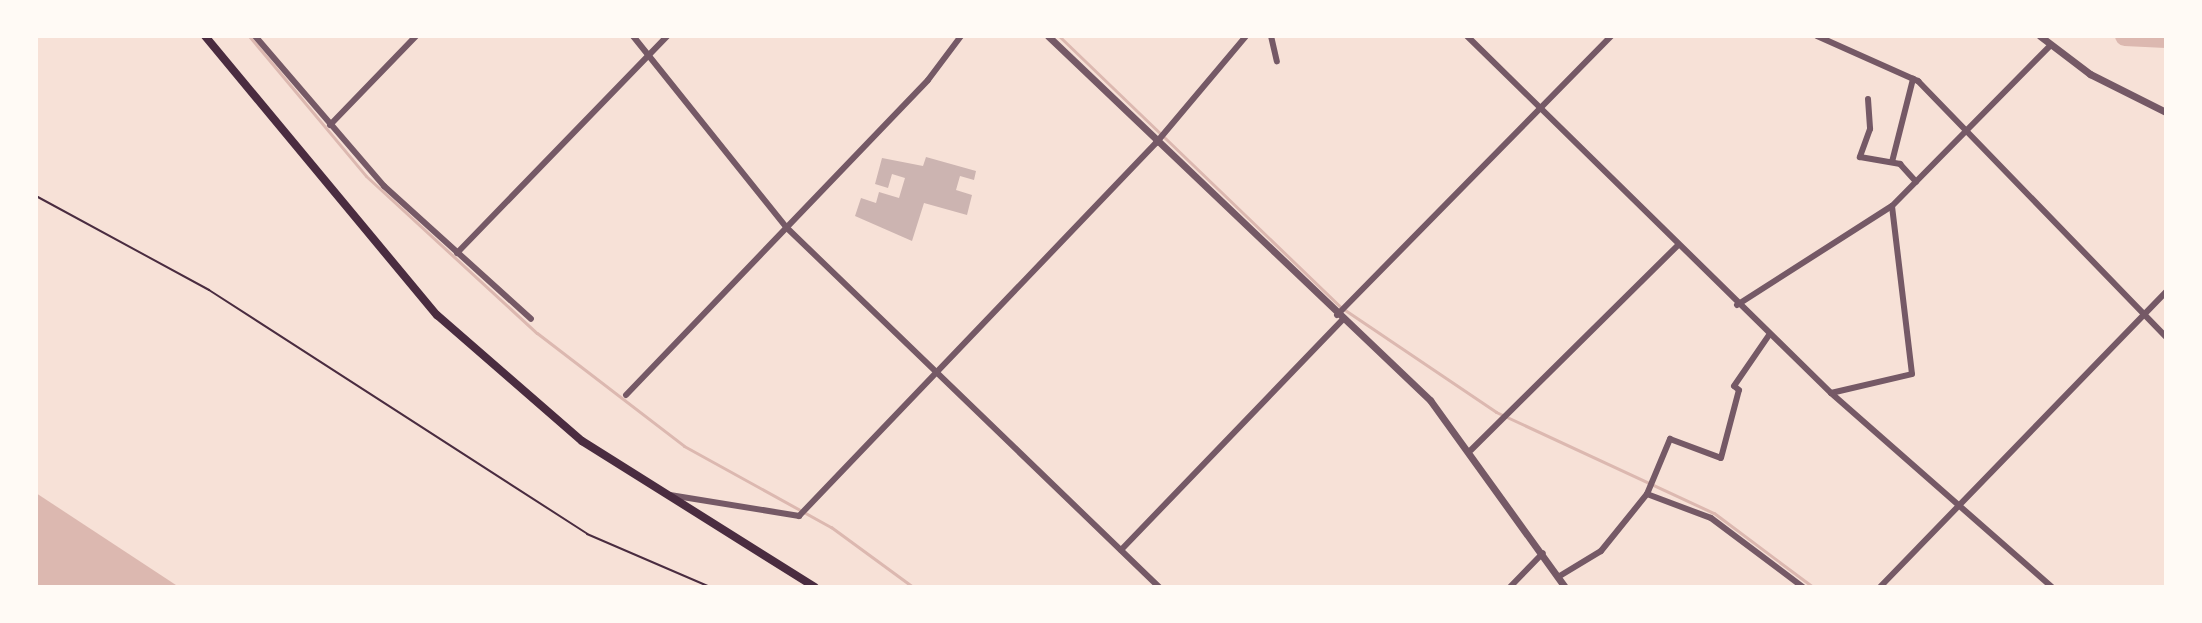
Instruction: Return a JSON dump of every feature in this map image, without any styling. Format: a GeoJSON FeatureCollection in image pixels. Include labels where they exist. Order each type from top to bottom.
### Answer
{"type":"FeatureCollection","features":[{"type":"Feature","properties":{"kind":"main road"},"geometry":{"type":"LineString","coordinates":[[205,36],[437,315],[582,441],[815,587]]}},
{"type":"Feature","properties":{"kind":"street"},"geometry":{"type":"LineString","coordinates":[[255,36],[330,125],[457,253],[531,319]]}},
{"type":"Feature","properties":{"kind":"street"},"geometry":{"type":"LineString","coordinates":[[330,125],[416,36]]}},
{"type":"Feature","properties":{"kind":"street"},"geometry":{"type":"LineString","coordinates":[[633,36],[651,53],[787,228],[1159,587]]}},
{"type":"Feature","properties":{"kind":"street"},"geometry":{"type":"LineString","coordinates":[[457,253],[667,36]]}},
{"type":"Feature","properties":{"kind":"street"},"geometry":{"type":"LineString","coordinates":[[626,395],[787,228],[961,36]]}},
{"type":"Feature","properties":{"kind":"street"},"geometry":{"type":"LineString","coordinates":[[1048,36],[1156,143],[1340,316],[1471,450],[1565,587]]}},
{"type":"Feature","properties":{"kind":"street"},"geometry":{"type":"LineString","coordinates":[[669,495],[799,516],[1156,143],[1246,36]]}},
{"type":"Feature","properties":{"kind":"street"},"geometry":{"type":"LineString","coordinates":[[1271,36],[1277,61]]}},
{"type":"Feature","properties":{"kind":"street"},"geometry":{"type":"LineString","coordinates":[[1467,36],[1737,305],[1955,509],[2052,587]]}},
{"type":"Feature","properties":{"kind":"street"},"geometry":{"type":"LineString","coordinates":[[1121,550],[1349,303],[1611,36]]}},
{"type":"Feature","properties":{"kind":"street"},"geometry":{"type":"LineString","coordinates":[[1817,36],[1913,79],[2166,337]]}},
{"type":"Feature","properties":{"kind":"street"},"geometry":{"type":"LineString","coordinates":[[2040,36],[2050,46],[2166,112]]}},
{"type":"Feature","properties":{"kind":"street"},"geometry":{"type":"LineString","coordinates":[[1737,305],[1892,206],[2050,46]]}},
{"type":"Feature","properties":{"kind":"street"},"geometry":{"type":"LineString","coordinates":[[1892,162],[1913,79]]}},
{"type":"Feature","properties":{"kind":"street"},"geometry":{"type":"LineString","coordinates":[[1868,99],[1870,129],[1860,157],[1892,162],[1916,182]]}},
{"type":"Feature","properties":{"kind":"street"},"geometry":{"type":"LineString","coordinates":[[1831,393],[1912,374],[1892,206]]}},
{"type":"Feature","properties":{"kind":"street"},"geometry":{"type":"LineString","coordinates":[[1471,450],[1514,413],[1678,245]]}},
{"type":"Feature","properties":{"kind":"street"},"geometry":{"type":"LineString","coordinates":[[1880,587],[2166,292]]}},
{"type":"Feature","properties":{"kind":"street"},"geometry":{"type":"LineString","coordinates":[[1558,577],[1601,551],[1654,483],[1670,439],[1721,458],[1739,390],[1734,386],[1769,335]]}},
{"type":"Feature","properties":{"kind":"street"},"geometry":{"type":"LineString","coordinates":[[1647,494],[1711,518],[1803,587]]}},
{"type":"Feature","properties":{"kind":"street"},"geometry":{"type":"LineString","coordinates":[[1510,587],[1543,553]]}},
{"type":"Feature","properties":{"kind":"path"},"geometry":{"type":"LineString","coordinates":[[36,196],[209,290],[587,534],[710,587]]}},
{"type":"Feature","properties":{"kind":"shaded area"},"geometry":{"type":"Polygon","coordinates":[[[36,493],[179,587],[36,587],[36,493]]]}},
{"type":"Feature","properties":{"kind":"building"},"geometry":{"type":"Polygon","coordinates":[[[926,157],[976,171],[974,180],[960,176],[956,190],[972,195],[967,215],[924,203],[912,241],[855,216],[861,198],[876,203],[879,192],[899,198],[905,178],[892,174],[888,188],[875,184],[882,158],[923,166],[926,157]]]}},
{"type":"Feature","properties":{"kind":"waterway"},"geometry":{"type":"LineString","coordinates":[[249,36],[366,176],[537,333],[684,446],[831,527],[913,587]]}},
{"type":"Feature","properties":{"kind":"waterway"},"geometry":{"type":"LineString","coordinates":[[1059,36],[1342,308],[1496,412],[1714,513],[1813,587]]}},
{"type":"Feature","properties":{"kind":"waterway"},"geometry":{"type":"LineString","coordinates":[[2125,36],[2166,38]]}}]}
